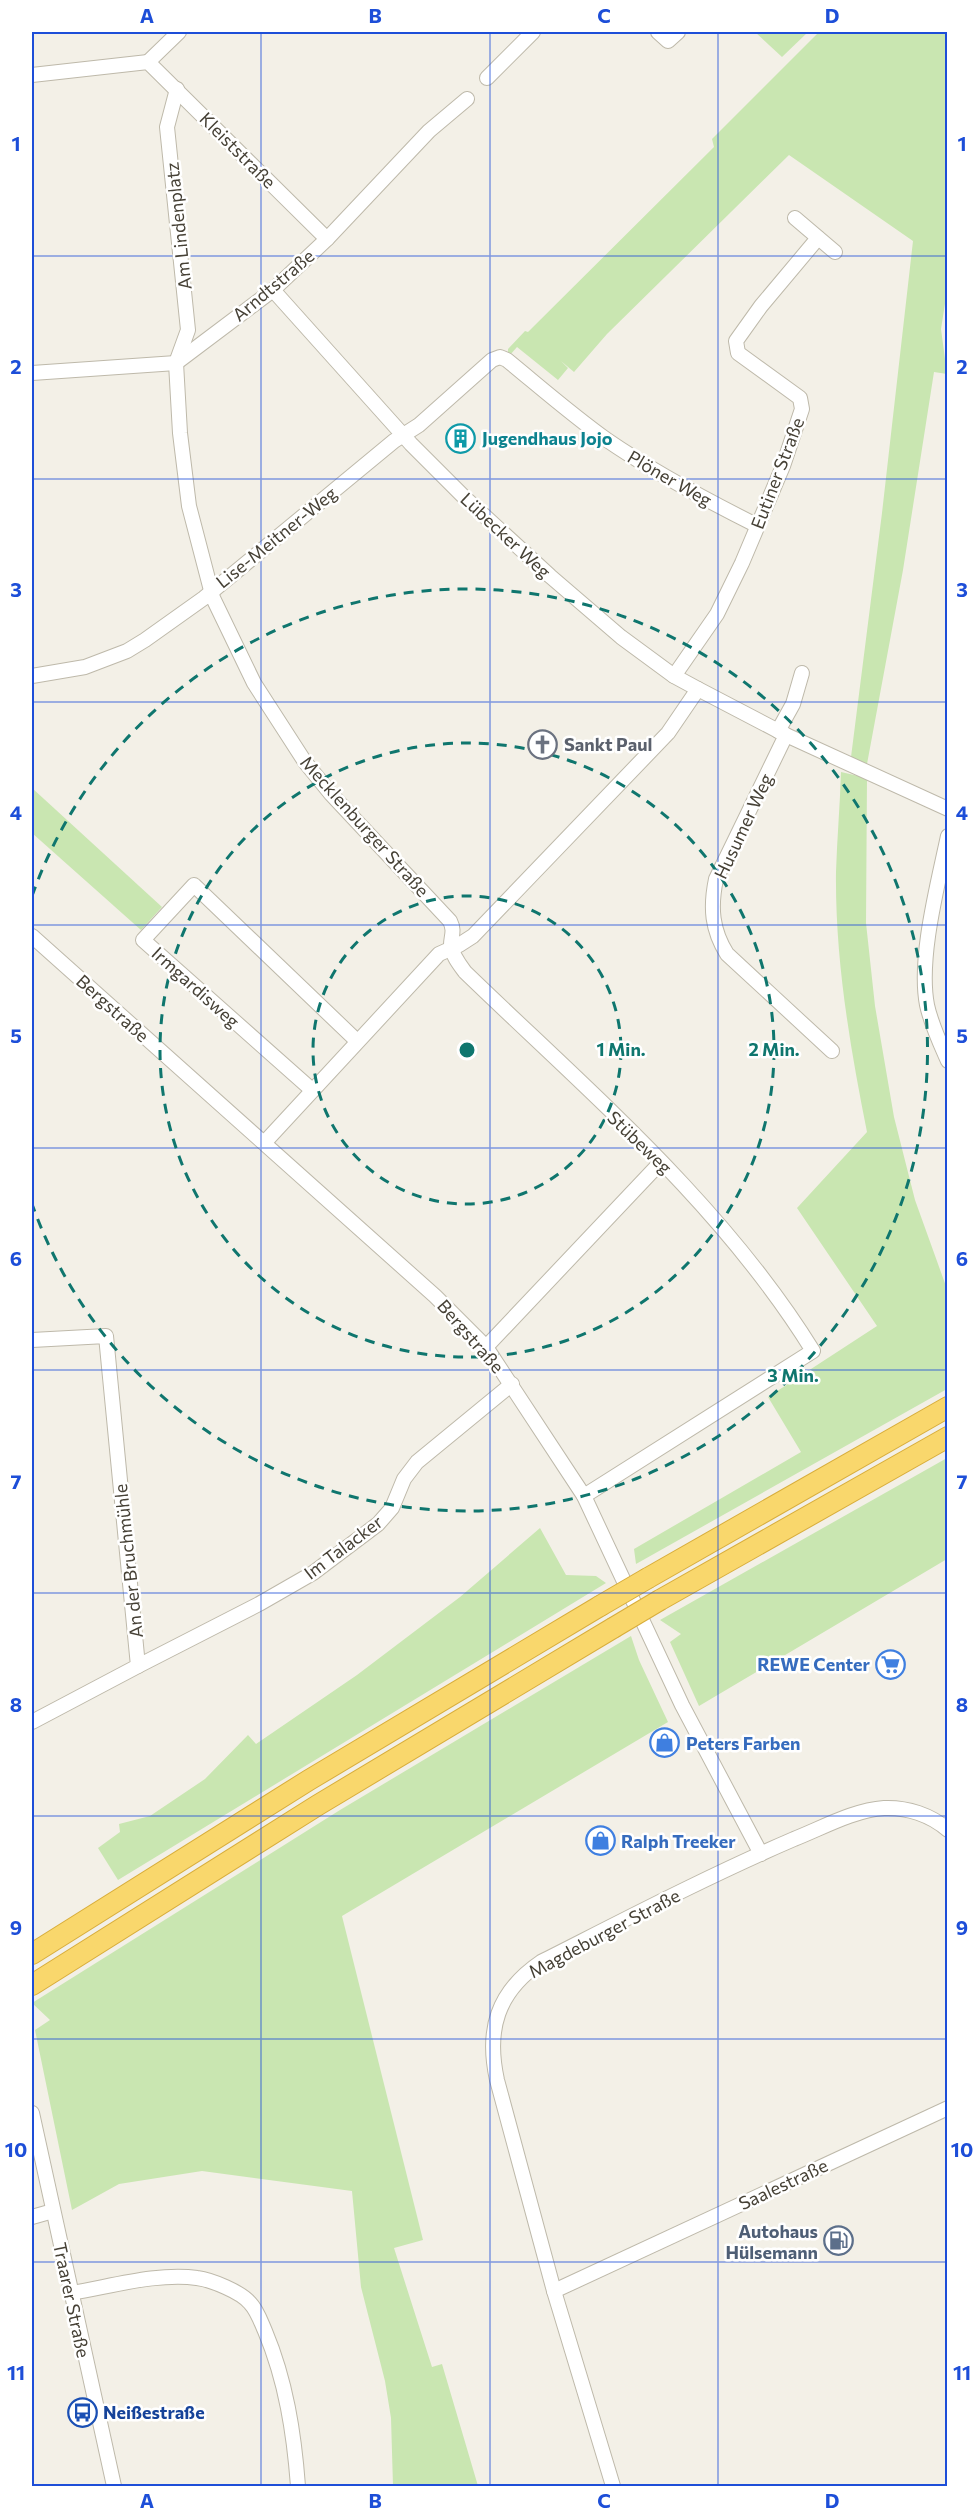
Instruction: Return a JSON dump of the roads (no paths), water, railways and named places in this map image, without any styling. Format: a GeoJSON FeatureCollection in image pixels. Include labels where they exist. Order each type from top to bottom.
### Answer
{"type":"FeatureCollection","features":[{"type":"Feature","properties":{"kind":"highway"},"geometry":{"type":"LineString","coordinates":[[32,1954],[309,1780],[600,1606],[948,1407]]}},
{"type":"Feature","properties":{"kind":"highway"},"geometry":{"type":"LineString","coordinates":[[32,1985],[318,1805],[613,1628],[948,1437]]}},
{"type":"Feature","properties":{"kind":"street"},"geometry":{"type":"LineString","coordinates":[[32,75],[148,62],[179,32]]}},
{"type":"Feature","properties":{"kind":"street"},"geometry":{"type":"LineString","coordinates":[[487,78],[532,32]]}},
{"type":"Feature","properties":{"kind":"street"},"geometry":{"type":"LineString","coordinates":[[658,32],[668,42],[678,32]]}},
{"type":"Feature","properties":{"kind":"street","name":"Kleiststraße"},"geometry":{"type":"LineString","coordinates":[[148,62],[327,239]]}},
{"type":"Feature","properties":{"kind":"street","name":"Am Lindenplatz"},"geometry":{"type":"LineString","coordinates":[[176,363],[188,330],[167,127],[177,89]]}},
{"type":"Feature","properties":{"kind":"street","name":"Arndtstraße"},"geometry":{"type":"LineString","coordinates":[[176,363],[273,291],[327,239],[429,131],[467,99]]}},
{"type":"Feature","properties":{"kind":"street"},"geometry":{"type":"LineString","coordinates":[[795,218],[835,252]]}},
{"type":"Feature","properties":{"kind":"street","name":"Eutiner Straße"},"geometry":{"type":"LineString","coordinates":[[674,675],[717,614],[783,466],[802,409],[800,398],[738,353],[736,341],[761,306],[818,238]]}},
{"type":"Feature","properties":{"kind":"street","name":"Lübecker Weg"},"geometry":{"type":"LineString","coordinates":[[273,291],[404,436],[465,498],[621,637],[674,675],[698,689],[782,733],[948,809]]}},
{"type":"Feature","properties":{"kind":"street","name":"Plöner Weg"},"geometry":{"type":"LineString","coordinates":[[500,357],[507,360],[594,430],[642,463],[685,489],[758,526]]}},
{"type":"Feature","properties":{"kind":"street","name":"Lise-Meitner-Weg"},"geometry":{"type":"LineString","coordinates":[[32,676],[85,667],[127,651],[175,620],[418,425],[492,360],[500,357]]}},
{"type":"Feature","properties":{"kind":"street"},"geometry":{"type":"LineString","coordinates":[[32,373],[176,363]]}},
{"type":"Feature","properties":{"kind":"street","name":"Mecklenburger Straße"},"geometry":{"type":"LineString","coordinates":[[176,363],[180,433],[189,506],[212,590],[231,640],[254,683],[305,762],[331,794],[450,921],[453,927],[452,948]]}},
{"type":"Feature","properties":{"kind":"street"},"geometry":{"type":"LineString","coordinates":[[782,733],[794,704],[801,674]]}},
{"type":"Feature","properties":{"kind":"street"},"geometry":{"type":"LineString","coordinates":[[265,1143],[439,954],[473,936],[668,733],[698,689]]}},
{"type":"Feature","properties":{"kind":"street","name":"Husumer Weg"},"geometry":{"type":"LineString","coordinates":[[782,733],[716,879],[712,897],[717,937],[727,954],[832,1051]]}},
{"type":"Feature","properties":{"kind":"street"},"geometry":{"type":"LineString","coordinates":[[948,836],[924,964],[927,1005],[948,1061]]}},
{"type":"Feature","properties":{"kind":"street","name":"Irmgardisweg"},"geometry":{"type":"LineString","coordinates":[[312,1090],[143,940],[194,885],[357,1041]]}},
{"type":"Feature","properties":{"kind":"street","name":"Bergstraße"},"geometry":{"type":"LineString","coordinates":[[32,936],[435,1296],[486,1347],[584,1497],[678,1696],[761,1854]]}},
{"type":"Feature","properties":{"kind":"street","name":"Stübeweg"},"geometry":{"type":"LineString","coordinates":[[452,948],[456,961],[465,972],[715,1217],[757,1268],[813,1350],[584,1497]]}},
{"type":"Feature","properties":{"kind":"street"},"geometry":{"type":"LineString","coordinates":[[486,1347],[661,1162]]}},
{"type":"Feature","properties":{"kind":"street","name":"An der Bruchmühle"},"geometry":{"type":"LineString","coordinates":[[32,1340],[106,1336],[138,1666]]}},
{"type":"Feature","properties":{"kind":"street","name":"Im Talacker"},"geometry":{"type":"LineString","coordinates":[[138,1666],[259,1604],[313,1573],[378,1524],[392,1508],[404,1479],[417,1462],[498,1393],[512,1384]]}},
{"type":"Feature","properties":{"kind":"street"},"geometry":{"type":"LineString","coordinates":[[32,1722],[138,1666]]}},
{"type":"Feature","properties":{"kind":"street","name":"Magdeburger Straße"},"geometry":{"type":"LineString","coordinates":[[613,2487],[554,2291],[493,2058],[495,2024],[501,2005],[525,1973],[541,1962],[653,1905],[761,1854],[843,1820],[884,1808],[914,1811],[938,1821],[948,1830]]}},
{"type":"Feature","properties":{"kind":"street","name":"Saalestraße"},"geometry":{"type":"LineString","coordinates":[[554,2291],[948,2108]]}},
{"type":"Feature","properties":{"kind":"street","name":"Traarer Straße"},"geometry":{"type":"LineString","coordinates":[[32,2113],[114,2487]]}},
{"type":"Feature","properties":{"kind":"street"},"geometry":{"type":"LineString","coordinates":[[32,2217],[53,2211]]}},
{"type":"Feature","properties":{"kind":"street"},"geometry":{"type":"LineString","coordinates":[[71,2293],[163,2278],[197,2278],[226,2288],[250,2302],[273,2351],[287,2399],[295,2447],[298,2487]]}},
{"type":"Feature","properties":{"kind":"place","name":"Jugendhaus Jojo"},"geometry":{"type":"Point","coordinates":[461,438]}},
{"type":"Feature","properties":{"kind":"place","name":"Sankt Paul"},"geometry":{"type":"Point","coordinates":[543,744]}},
{"type":"Feature","properties":{"kind":"place","name":"REWE Center"},"geometry":{"type":"Point","coordinates":[891,1664]}},
{"type":"Feature","properties":{"kind":"place","name":"Peters Farben"},"geometry":{"type":"Point","coordinates":[665,1743]}},
{"type":"Feature","properties":{"kind":"place","name":"Ralph Treeker"},"geometry":{"type":"Point","coordinates":[600,1841]}},
{"type":"Feature","properties":{"kind":"place","name":"Autohaus Hülsemann"},"geometry":{"type":"Point","coordinates":[839,2241]}},
{"type":"Feature","properties":{"kind":"place","name":"Neißestraße"},"geometry":{"type":"Point","coordinates":[82,2412]}}]}
